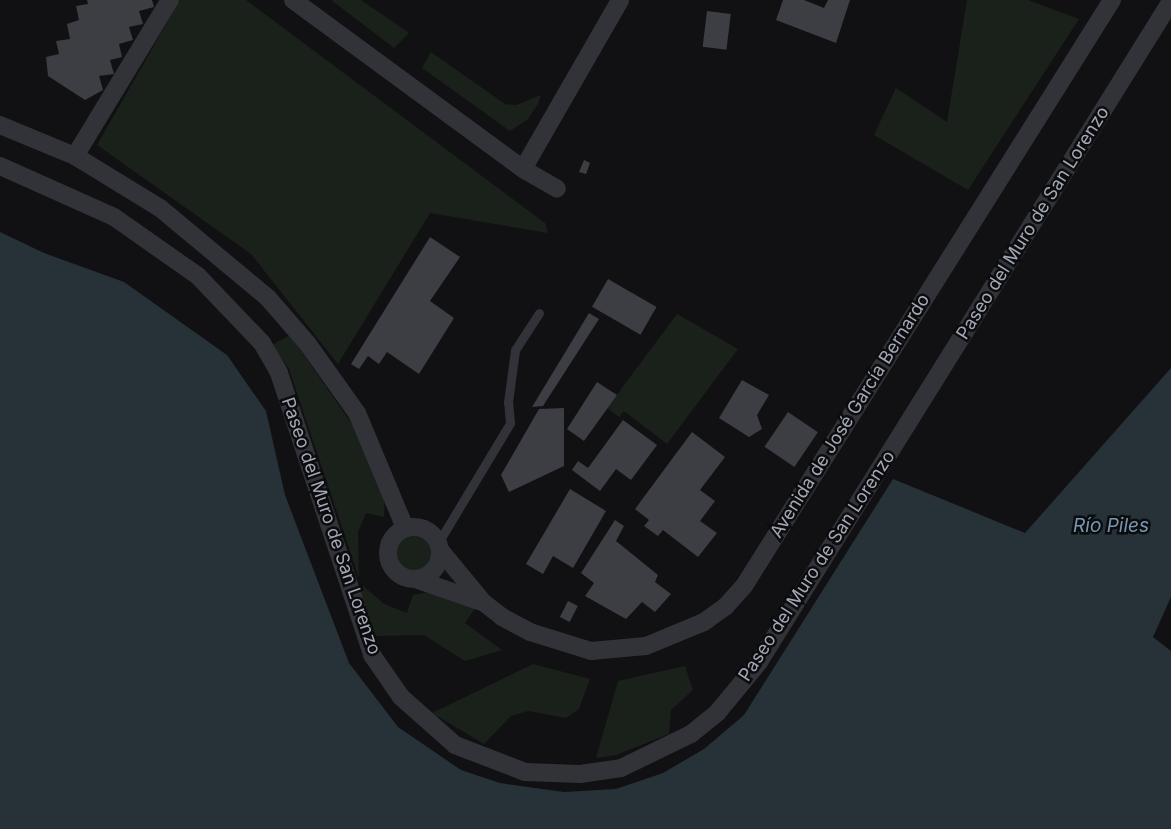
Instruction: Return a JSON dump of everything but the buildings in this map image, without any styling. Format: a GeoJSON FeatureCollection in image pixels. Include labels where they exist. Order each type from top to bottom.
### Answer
{"type":"FeatureCollection","features":[{"type":"Feature","properties":{"kind":"street"},"geometry":{"type":"LineString","coordinates":[[75,156],[170,0]]}},
{"type":"Feature","properties":{"kind":"street"},"geometry":{"type":"LineString","coordinates":[[293,0],[523,169],[557,188]]}},
{"type":"Feature","properties":{"kind":"street"},"geometry":{"type":"LineString","coordinates":[[523,169],[620,0]]}},
{"type":"Feature","properties":{"kind":"street","name":"Avenida de José García Bernardo"},"geometry":{"type":"LineString","coordinates":[[418,580],[483,602],[523,628],[564,644],[618,652],[674,637],[725,607],[744,586],[1112,0]]}},
{"type":"Feature","properties":{"kind":"street","name":"Paseo del Muro de San Lorenzo"},"geometry":{"type":"LineString","coordinates":[[0,166],[114,217],[198,276],[262,344],[279,373],[372,655],[401,697],[455,745],[525,772],[580,774],[621,768],[692,734],[717,713],[759,662],[1171,1]]}},
{"type":"Feature","properties":{"kind":"street"},"geometry":{"type":"LineString","coordinates":[[0,124],[75,156],[160,208],[268,298],[307,343],[356,413],[405,528]]}},
{"type":"Feature","properties":{"kind":"street"},"geometry":{"type":"LineString","coordinates":[[405,528],[421,528],[439,547],[433,572],[418,580],[401,577],[390,564],[388,547],[405,528]]}},
{"type":"Feature","properties":{"kind":"street","name":"Avenida de José García Bernardo"},"geometry":{"type":"LineString","coordinates":[[439,547],[483,602]]}},
{"type":"Feature","properties":{"kind":"lane"},"geometry":{"type":"LineString","coordinates":[[439,547],[510,423],[508,402],[515,350],[539,313]]}},
{"type":"Feature","properties":{"kind":"shaded area"},"geometry":{"type":"Polygon","coordinates":[[[180,0],[246,0],[545,223],[548,233],[430,213],[338,364],[251,254],[97,145],[180,0]]]}},
{"type":"Feature","properties":{"kind":"shaded area"},"geometry":{"type":"Polygon","coordinates":[[[331,0],[361,0],[409,33],[394,48],[331,0]]]}},
{"type":"Feature","properties":{"kind":"shaded area"},"geometry":{"type":"Polygon","coordinates":[[[967,0],[1028,0],[1079,19],[968,190],[874,135],[896,88],[947,122],[967,0]]]}},
{"type":"Feature","properties":{"kind":"shaded area"},"geometry":{"type":"Polygon","coordinates":[[[431,52],[505,104],[516,105],[541,95],[538,104],[528,119],[510,131],[422,68],[431,52]]]}},
{"type":"Feature","properties":{"kind":"shaded area"},"geometry":{"type":"Polygon","coordinates":[[[677,314],[738,349],[667,444],[624,411],[619,417],[607,408],[677,314]]]}},
{"type":"Feature","properties":{"kind":"shaded area"},"geometry":{"type":"Polygon","coordinates":[[[290,335],[354,427],[385,494],[384,517],[366,513],[358,532],[359,578],[289,369],[272,345],[290,335]]]}},
{"type":"Feature","properties":{"kind":"shaded area"},"geometry":{"type":"Polygon","coordinates":[[[409,527],[419,527],[433,534],[440,548],[440,558],[433,572],[419,579],[409,579],[399,575],[392,568],[388,558],[388,548],[392,538],[399,531],[409,527]]]}},
{"type":"Feature","properties":{"kind":"shaded area"},"geometry":{"type":"Polygon","coordinates":[[[363,586],[384,604],[407,613],[413,595],[439,590],[476,607],[465,623],[502,650],[465,661],[424,635],[374,636],[358,590],[363,586]]]}},
{"type":"Feature","properties":{"kind":"shaded area"},"geometry":{"type":"Polygon","coordinates":[[[533,664],[590,679],[579,709],[566,718],[528,711],[511,716],[484,744],[432,713],[533,664]]]}},
{"type":"Feature","properties":{"kind":"shaded area"},"geometry":{"type":"Polygon","coordinates":[[[685,666],[693,690],[671,710],[669,734],[616,755],[596,758],[618,681],[685,666]]]}},
{"type":"Feature","properties":{"kind":"water","name":"Río Piles"},"geometry":{"type":"Polygon","coordinates":[[[0,232],[44,253],[124,282],[227,355],[266,411],[285,495],[349,663],[398,727],[461,770],[500,783],[564,792],[616,789],[663,773],[704,749],[744,715],[893,479],[1025,533],[1171,368],[1171,597],[1153,637],[1171,651],[1171,829],[0,829],[0,232]]]}}]}
